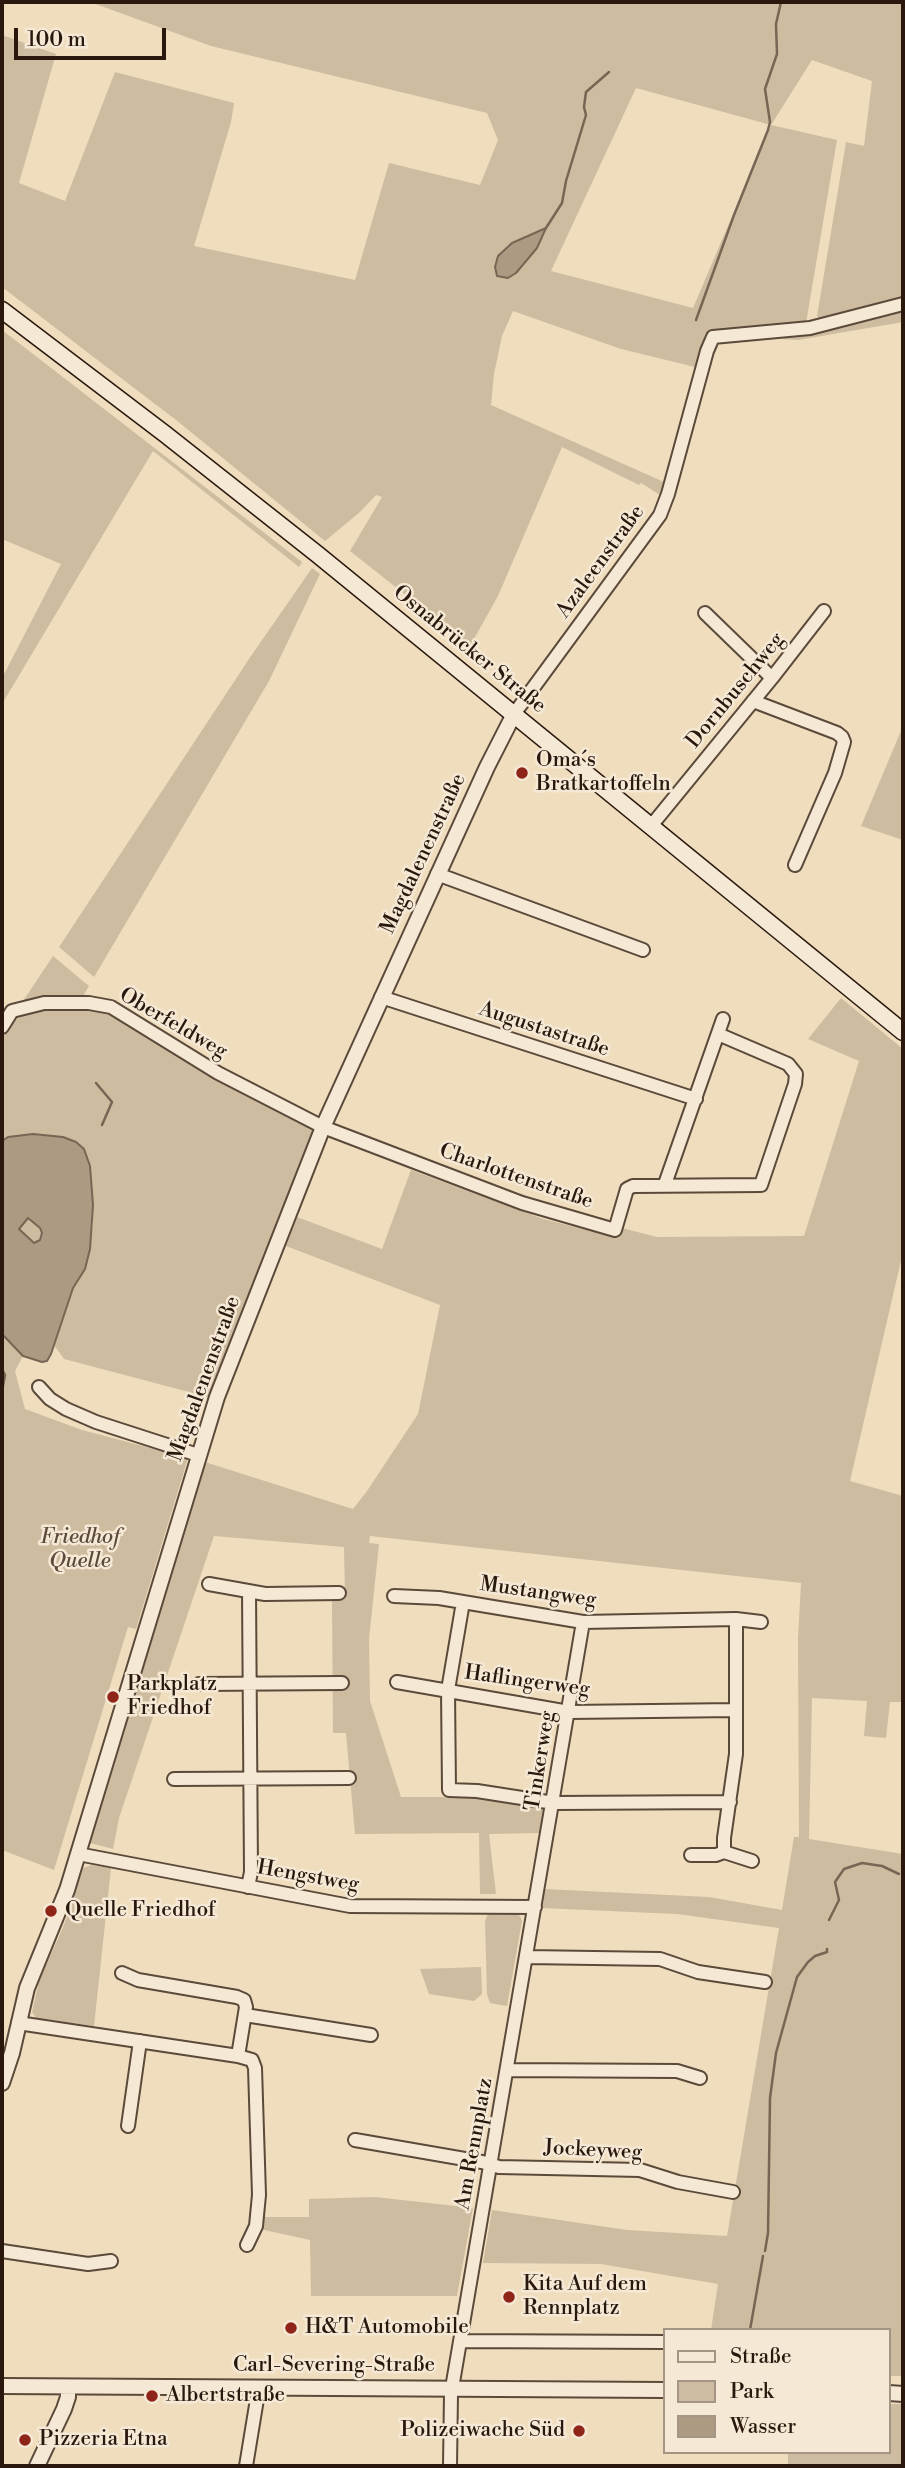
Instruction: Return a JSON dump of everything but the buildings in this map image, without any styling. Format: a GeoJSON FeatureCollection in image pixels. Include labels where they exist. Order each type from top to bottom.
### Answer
{"type":"FeatureCollection","features":[{"type":"Feature","properties":{"kind":"main road","name":"Osnabrücker Straße"},"geometry":{"type":"LineString","coordinates":[[2,310],[176,443],[514,714],[903,1032]]}},
{"type":"Feature","properties":{"kind":"street","name":"Azaleenstraße"},"geometry":{"type":"LineString","coordinates":[[514,714],[660,515],[713,338],[810,328],[903,304]]}},
{"type":"Feature","properties":{"kind":"street","name":"Dornbuschweg"},"geometry":{"type":"LineString","coordinates":[[651,826],[824,611]]}},
{"type":"Feature","properties":{"kind":"street"},"geometry":{"type":"LineString","coordinates":[[705,613],[772,678]]}},
{"type":"Feature","properties":{"kind":"street"},"geometry":{"type":"LineString","coordinates":[[753,701],[836,733],[844,742],[835,773],[795,865]]}},
{"type":"Feature","properties":{"kind":"street","name":"Magdalenenstraße"},"geometry":{"type":"LineString","coordinates":[[2,2083],[5,2063],[27,1988],[60,1912],[217,1397],[323,1127],[437,874],[514,714]]}},
{"type":"Feature","properties":{"kind":"street"},"geometry":{"type":"LineString","coordinates":[[437,874],[643,950]]}},
{"type":"Feature","properties":{"kind":"street","name":"Augustastraße"},"geometry":{"type":"LineString","coordinates":[[381,997],[696,1098]]}},
{"type":"Feature","properties":{"kind":"street","name":"Oberfeldweg"},"geometry":{"type":"LineString","coordinates":[[2,1027],[12,1011],[44,1003],[89,1003],[111,1007],[218,1073],[323,1127]]}},
{"type":"Feature","properties":{"kind":"street"},"geometry":{"type":"LineString","coordinates":[[665,1184],[723,1019]]}},
{"type":"Feature","properties":{"kind":"street","name":"Charlottenstraße"},"geometry":{"type":"LineString","coordinates":[[323,1127],[522,1203],[615,1230],[627,1189],[633,1186],[761,1185],[796,1074],[788,1064],[718,1034]]}},
{"type":"Feature","properties":{"kind":"street"},"geometry":{"type":"LineString","coordinates":[[39,1387],[50,1399],[86,1418],[198,1455]]}},
{"type":"Feature","properties":{"kind":"street"},"geometry":{"type":"LineString","coordinates":[[209,1584],[265,1594],[339,1593]]}},
{"type":"Feature","properties":{"kind":"street"},"geometry":{"type":"LineString","coordinates":[[248,1887],[251,1872],[249,1591]]}},
{"type":"Feature","properties":{"kind":"street","name":"Mustangweg"},"geometry":{"type":"LineString","coordinates":[[394,1597],[439,1598],[583,1622],[736,1619],[761,1622]]}},
{"type":"Feature","properties":{"kind":"street"},"geometry":{"type":"LineString","coordinates":[[463,1602],[448,1690],[449,1790],[477,1791],[554,1803],[730,1802]]}},
{"type":"Feature","properties":{"kind":"street"},"geometry":{"type":"LineString","coordinates":[[724,1853],[736,1754],[736,1619]]}},
{"type":"Feature","properties":{"kind":"street","name":"Tinkerweg"},"geometry":{"type":"LineString","coordinates":[[535,1907],[583,1622]]}},
{"type":"Feature","properties":{"kind":"street","name":"Haflingerweg"},"geometry":{"type":"LineString","coordinates":[[397,1682],[569,1712],[736,1710]]}},
{"type":"Feature","properties":{"kind":"street"},"geometry":{"type":"LineString","coordinates":[[199,1684],[342,1683]]}},
{"type":"Feature","properties":{"kind":"street"},"geometry":{"type":"LineString","coordinates":[[174,1779],[349,1778]]}},
{"type":"Feature","properties":{"kind":"street"},"geometry":{"type":"LineString","coordinates":[[691,1855],[724,1853],[752,1861]]}},
{"type":"Feature","properties":{"kind":"street","name":"Hengstweg"},"geometry":{"type":"LineString","coordinates":[[78,1854],[350,1906],[535,1907]]}},
{"type":"Feature","properties":{"kind":"street","name":"Am Rennplatz"},"geometry":{"type":"LineString","coordinates":[[450,2466],[453,2388],[535,1907]]}},
{"type":"Feature","properties":{"kind":"street"},"geometry":{"type":"LineString","coordinates":[[527,1956],[660,1959],[698,1972],[765,1982]]}},
{"type":"Feature","properties":{"kind":"street"},"geometry":{"type":"LineString","coordinates":[[122,1973],[138,1980],[244,2000],[245,2015],[238,2056]]}},
{"type":"Feature","properties":{"kind":"street"},"geometry":{"type":"LineString","coordinates":[[245,2015],[371,2035]]}},
{"type":"Feature","properties":{"kind":"street"},"geometry":{"type":"LineString","coordinates":[[18,2023],[252,2060],[255,2068],[259,2195],[256,2226],[247,2245]]}},
{"type":"Feature","properties":{"kind":"street"},"geometry":{"type":"LineString","coordinates":[[128,2126],[140,2041]]}},
{"type":"Feature","properties":{"kind":"street"},"geometry":{"type":"LineString","coordinates":[[508,2070],[677,2071],[700,2078]]}},
{"type":"Feature","properties":{"kind":"street","name":"Jockeyweg"},"geometry":{"type":"LineString","coordinates":[[355,2140],[499,2168],[640,2169],[678,2182],[733,2192]]}},
{"type":"Feature","properties":{"kind":"street"},"geometry":{"type":"LineString","coordinates":[[2,2251],[88,2264],[111,2261]]}},
{"type":"Feature","properties":{"kind":"street"},"geometry":{"type":"LineString","coordinates":[[461,2342],[664,2342]]}},
{"type":"Feature","properties":{"kind":"street","name":"Carl-Severing-Straße"},"geometry":{"type":"LineString","coordinates":[[2,2386],[664,2390]]}},
{"type":"Feature","properties":{"kind":"street"},"geometry":{"type":"LineString","coordinates":[[37,2466],[64,2409],[68,2386]]}},
{"type":"Feature","properties":{"kind":"street"},"geometry":{"type":"LineString","coordinates":[[246,2466],[259,2387]]}},
{"type":"Feature","properties":{"kind":"green space"},"geometry":{"type":"Polygon","coordinates":[[[90,2],[903,2],[903,299],[820,320],[817,316],[846,142],[864,146],[872,81],[812,60],[771,125],[837,140],[806,323],[711,330],[705,334],[695,367],[621,349],[513,311],[502,336],[491,405],[664,482],[660,495],[641,483],[639,485],[562,447],[498,596],[470,646],[350,551],[382,497],[376,495],[325,541],[176,420],[2,287],[2,35],[56,54],[19,183],[65,201],[115,72],[234,103],[231,122],[194,246],[355,280],[389,163],[480,185],[498,140],[487,113],[211,46],[90,2]],[[636,88],[551,271],[693,308],[771,125],[636,88]]]}},
{"type":"Feature","properties":{"kind":"green space"},"geometry":{"type":"Polygon","coordinates":[[[903,310],[903,322],[798,340],[779,339],[831,329],[903,310]]]}},
{"type":"Feature","properties":{"kind":"green space"},"geometry":{"type":"Polygon","coordinates":[[[2,330],[302,562],[299,567],[153,451],[2,704],[2,678],[61,564],[2,539],[2,330]]]}},
{"type":"Feature","properties":{"kind":"green space"},"geometry":{"type":"Polygon","coordinates":[[[312,568],[320,574],[269,681],[94,977],[59,947],[312,568]]]}},
{"type":"Feature","properties":{"kind":"green space"},"geometry":{"type":"Polygon","coordinates":[[[903,726],[903,840],[861,826],[903,726]]]}},
{"type":"Feature","properties":{"kind":"green space"},"geometry":{"type":"Polygon","coordinates":[[[53,956],[89,986],[82,998],[23,1001],[53,956]]]}},
{"type":"Feature","properties":{"kind":"green space"},"geometry":{"type":"Polygon","coordinates":[[[841,998],[903,1049],[903,1252],[850,1481],[903,1496],[903,1702],[890,1702],[886,1738],[864,1736],[867,1701],[812,1698],[809,1839],[903,1854],[903,2376],[891,2376],[891,2328],[711,2328],[718,2284],[601,2264],[483,2263],[492,2210],[627,2230],[727,2236],[779,1928],[677,1914],[541,1908],[544,1889],[709,1897],[782,1910],[794,1837],[799,1837],[798,1639],[801,1583],[370,1536],[369,1543],[379,1544],[369,1639],[370,1701],[401,1797],[479,1797],[544,1808],[540,1833],[489,1834],[496,1894],[480,1894],[479,1833],[355,1834],[346,1733],[333,1733],[332,1597],[345,1596],[344,1547],[214,1536],[119,1818],[113,1849],[90,1843],[205,1462],[353,1509],[418,1414],[440,1305],[286,1246],[297,1217],[382,1249],[411,1170],[543,1219],[619,1238],[622,1228],[657,1237],[804,1236],[859,1061],[808,1039],[841,998]]]}},
{"type":"Feature","properties":{"kind":"green space"},"geometry":{"type":"Polygon","coordinates":[[[88,1007],[111,1011],[311,1123],[314,1129],[208,1397],[64,1359],[54,1345],[73,1288],[85,1269],[90,1249],[93,1220],[90,1166],[63,1137],[33,1134],[9,1137],[2,1141],[2,1039],[18,1015],[46,1008],[88,1007]]]}},
{"type":"Feature","properties":{"kind":"green space"},"geometry":{"type":"Polygon","coordinates":[[[29,1217],[42,1234],[40,1240],[33,1243],[19,1229],[29,1217]]]}},
{"type":"Feature","properties":{"kind":"green space","name":"Friedhof Quelle"},"geometry":{"type":"Polygon","coordinates":[[[2,1334],[23,1356],[15,1371],[25,1409],[82,1430],[188,1458],[136,1629],[128,1627],[54,1870],[2,1850],[2,1334]]]}},
{"type":"Feature","properties":{"kind":"green space"},"geometry":{"type":"Polygon","coordinates":[[[92,1865],[111,1868],[94,2026],[36,2018],[32,2012],[39,1981],[64,1925],[83,1868],[92,1865]]]}},
{"type":"Feature","properties":{"kind":"green space"},"geometry":{"type":"Polygon","coordinates":[[[514,1913],[520,1916],[522,1921],[507,2006],[490,2003],[487,1994],[485,1921],[488,1914],[514,1913]]]}},
{"type":"Feature","properties":{"kind":"green space"},"geometry":{"type":"Polygon","coordinates":[[[481,1967],[482,1994],[474,2001],[429,1994],[420,1969],[481,1967]]]}},
{"type":"Feature","properties":{"kind":"green space"},"geometry":{"type":"Polygon","coordinates":[[[375,2197],[473,2208],[457,2296],[311,2296],[310,2240],[260,2229],[261,2217],[309,2217],[309,2199],[375,2197]]]}},
{"type":"Feature","properties":{"kind":"green space"},"geometry":{"type":"Polygon","coordinates":[[[891,2404],[903,2404],[903,2466],[788,2466],[788,2454],[891,2454],[891,2404]]]}},
{"type":"Feature","properties":{"kind":"water"},"geometry":{"type":"Polygon","coordinates":[[[546,228],[537,248],[516,273],[508,278],[497,276],[495,267],[498,256],[512,243],[546,228]]]}},
{"type":"Feature","properties":{"kind":"water"},"geometry":{"type":"Polygon","coordinates":[[[33,1134],[63,1137],[76,1142],[84,1149],[90,1166],[93,1205],[90,1249],[85,1269],[73,1288],[51,1354],[47,1361],[42,1362],[23,1356],[2,1334],[2,1141],[8,1137],[33,1134]],[[28,1218],[19,1229],[34,1243],[40,1240],[40,1228],[28,1218]]]}},
{"type":"Feature","properties":{"kind":"waterway"},"geometry":{"type":"LineString","coordinates":[[696,320],[768,130],[770,122],[765,89],[777,54],[776,24],[781,2]]}},
{"type":"Feature","properties":{"kind":"waterway"},"geometry":{"type":"LineString","coordinates":[[546,228],[562,203],[586,115],[586,92],[609,72]]}},
{"type":"Feature","properties":{"kind":"waterway"},"geometry":{"type":"LineString","coordinates":[[96,1083],[112,1102],[102,1125]]}},
{"type":"Feature","properties":{"kind":"waterway"},"geometry":{"type":"LineString","coordinates":[[2,1369],[5,1375],[2,1391]]}},
{"type":"Feature","properties":{"kind":"waterway"},"geometry":{"type":"LineString","coordinates":[[829,1920],[839,1900],[835,1882],[844,1869],[862,1863],[882,1866],[899,1874]]}},
{"type":"Feature","properties":{"kind":"waterway"},"geometry":{"type":"LineString","coordinates":[[765,2251],[768,2233],[770,2098],[776,2053],[797,1977],[808,1962],[827,1952],[827,1949]]}},
{"type":"Feature","properties":{"kind":"waterway"},"geometry":{"type":"LineString","coordinates":[[750,2328],[763,2256]]}},
{"type":"Feature","properties":{"kind":"place","name":"Oma´s Bratkartoffeln"},"geometry":{"type":"Point","coordinates":[522,773]}},
{"type":"Feature","properties":{"kind":"place","name":"Parkplatz Friedhof"},"geometry":{"type":"Point","coordinates":[113,1697]}},
{"type":"Feature","properties":{"kind":"place","name":"Quelle Friedhof"},"geometry":{"type":"Point","coordinates":[51,1911]}},
{"type":"Feature","properties":{"kind":"place","name":"Kita Auf dem Rennplatz"},"geometry":{"type":"Point","coordinates":[509,2297]}},
{"type":"Feature","properties":{"kind":"place","name":"H&T Automobile"},"geometry":{"type":"Point","coordinates":[291,2328]}},
{"type":"Feature","properties":{"kind":"place","name":"Albertstraße"},"geometry":{"type":"Point","coordinates":[152,2396]}},
{"type":"Feature","properties":{"kind":"place","name":"Polizeiwache Süd"},"geometry":{"type":"Point","coordinates":[579,2431]}},
{"type":"Feature","properties":{"kind":"place","name":"Pizzeria Etna"},"geometry":{"type":"Point","coordinates":[25,2440]}}]}
